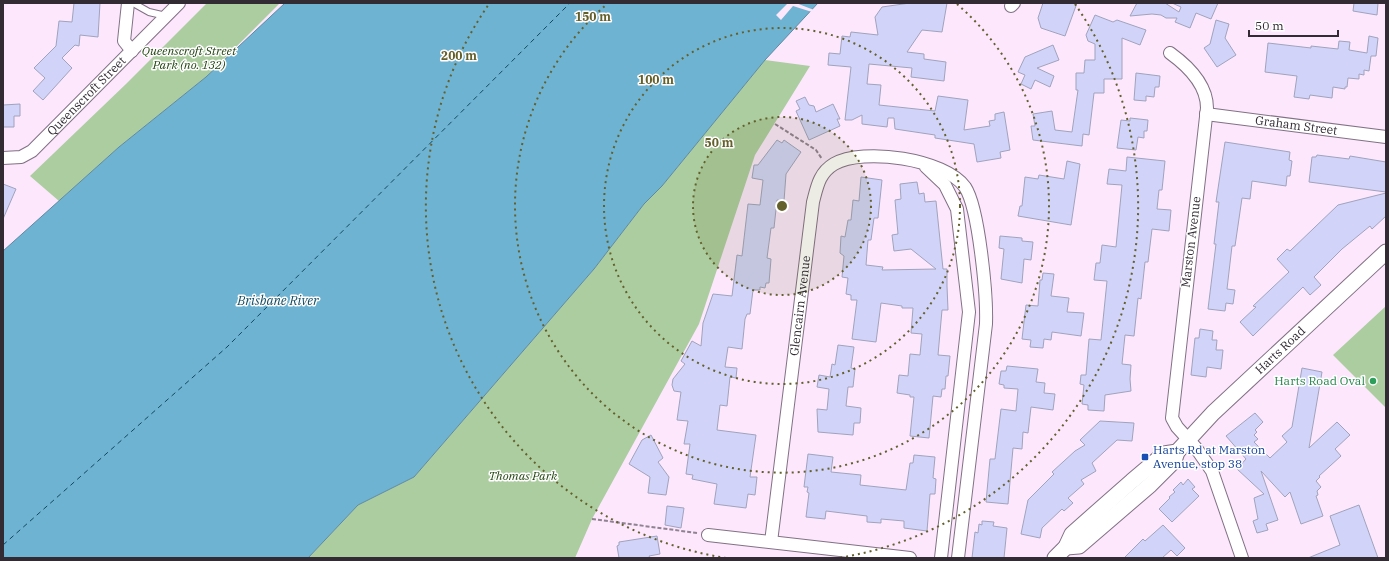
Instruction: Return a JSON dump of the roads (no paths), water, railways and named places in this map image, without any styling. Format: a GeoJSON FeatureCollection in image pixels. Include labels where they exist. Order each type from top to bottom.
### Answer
{"type":"FeatureCollection","features":[{"type":"Feature","properties":{"kind":"street"},"geometry":{"type":"LineString","coordinates":[[128,3],[124,41],[132,51]]}},
{"type":"Feature","properties":{"kind":"street","name":"Queenscroft Street"},"geometry":{"type":"LineString","coordinates":[[3,158],[21,156],[32,151],[179,3]]}},
{"type":"Feature","properties":{"kind":"street","name":"Marston Avenue"},"geometry":{"type":"LineString","coordinates":[[1170,53],[1188,69],[1196,79],[1205,95],[1206,114],[1172,418],[1212,471],[1242,558]]}},
{"type":"Feature","properties":{"kind":"street","name":"Graham Street"},"geometry":{"type":"LineString","coordinates":[[1206,114],[1386,137]]}},
{"type":"Feature","properties":{"kind":"street","name":"Glencairn Avenue"},"geometry":{"type":"LineString","coordinates":[[771,542],[813,202],[818,181],[835,163],[859,156],[896,158],[941,169],[955,178],[965,187],[975,213],[984,285],[986,324],[958,558]]}},
{"type":"Feature","properties":{"kind":"street","name":"Glencairn Avenue"},"geometry":{"type":"LineString","coordinates":[[920,163],[941,179],[952,196],[957,209],[969,308],[968,328],[941,558]]}},
{"type":"Feature","properties":{"kind":"street","name":"Harts Road"},"geometry":{"type":"LineString","coordinates":[[1055,558],[1066,548],[1079,546],[1150,485],[1174,461],[1177,452],[1213,413],[1386,252]]}},
{"type":"Feature","properties":{"kind":"street"},"geometry":{"type":"LineString","coordinates":[[708,534],[910,558]]}},
{"type":"Feature","properties":{"kind":"lane"},"geometry":{"type":"LineString","coordinates":[[133,3],[149,12],[166,16]]}},
{"type":"Feature","properties":{"kind":"water","name":"Brisbane River"},"geometry":{"type":"Polygon","coordinates":[[[285,3],[818,3],[765,60],[662,186],[644,204],[594,269],[414,477],[358,505],[308,558],[3,558],[3,251],[119,147],[206,77],[285,3]]]}},
{"type":"Feature","properties":{"kind":"place","name":"Harts Road Oval"},"geometry":{"type":"Point","coordinates":[1373,381]}},
{"type":"Feature","properties":{"kind":"place","name":"Harts Rd at Marston Avenue, stop 38"},"geometry":{"type":"Point","coordinates":[1145,457]}},
{"type":"Feature","properties":{"kind":"park label","name":"Queenscroft Street Park (no. 132)"},"geometry":{"type":"Point","coordinates":[189,58]}},
{"type":"Feature","properties":{"kind":"park label","name":"Thomas Park"},"geometry":{"type":"Point","coordinates":[523,476]}}]}
